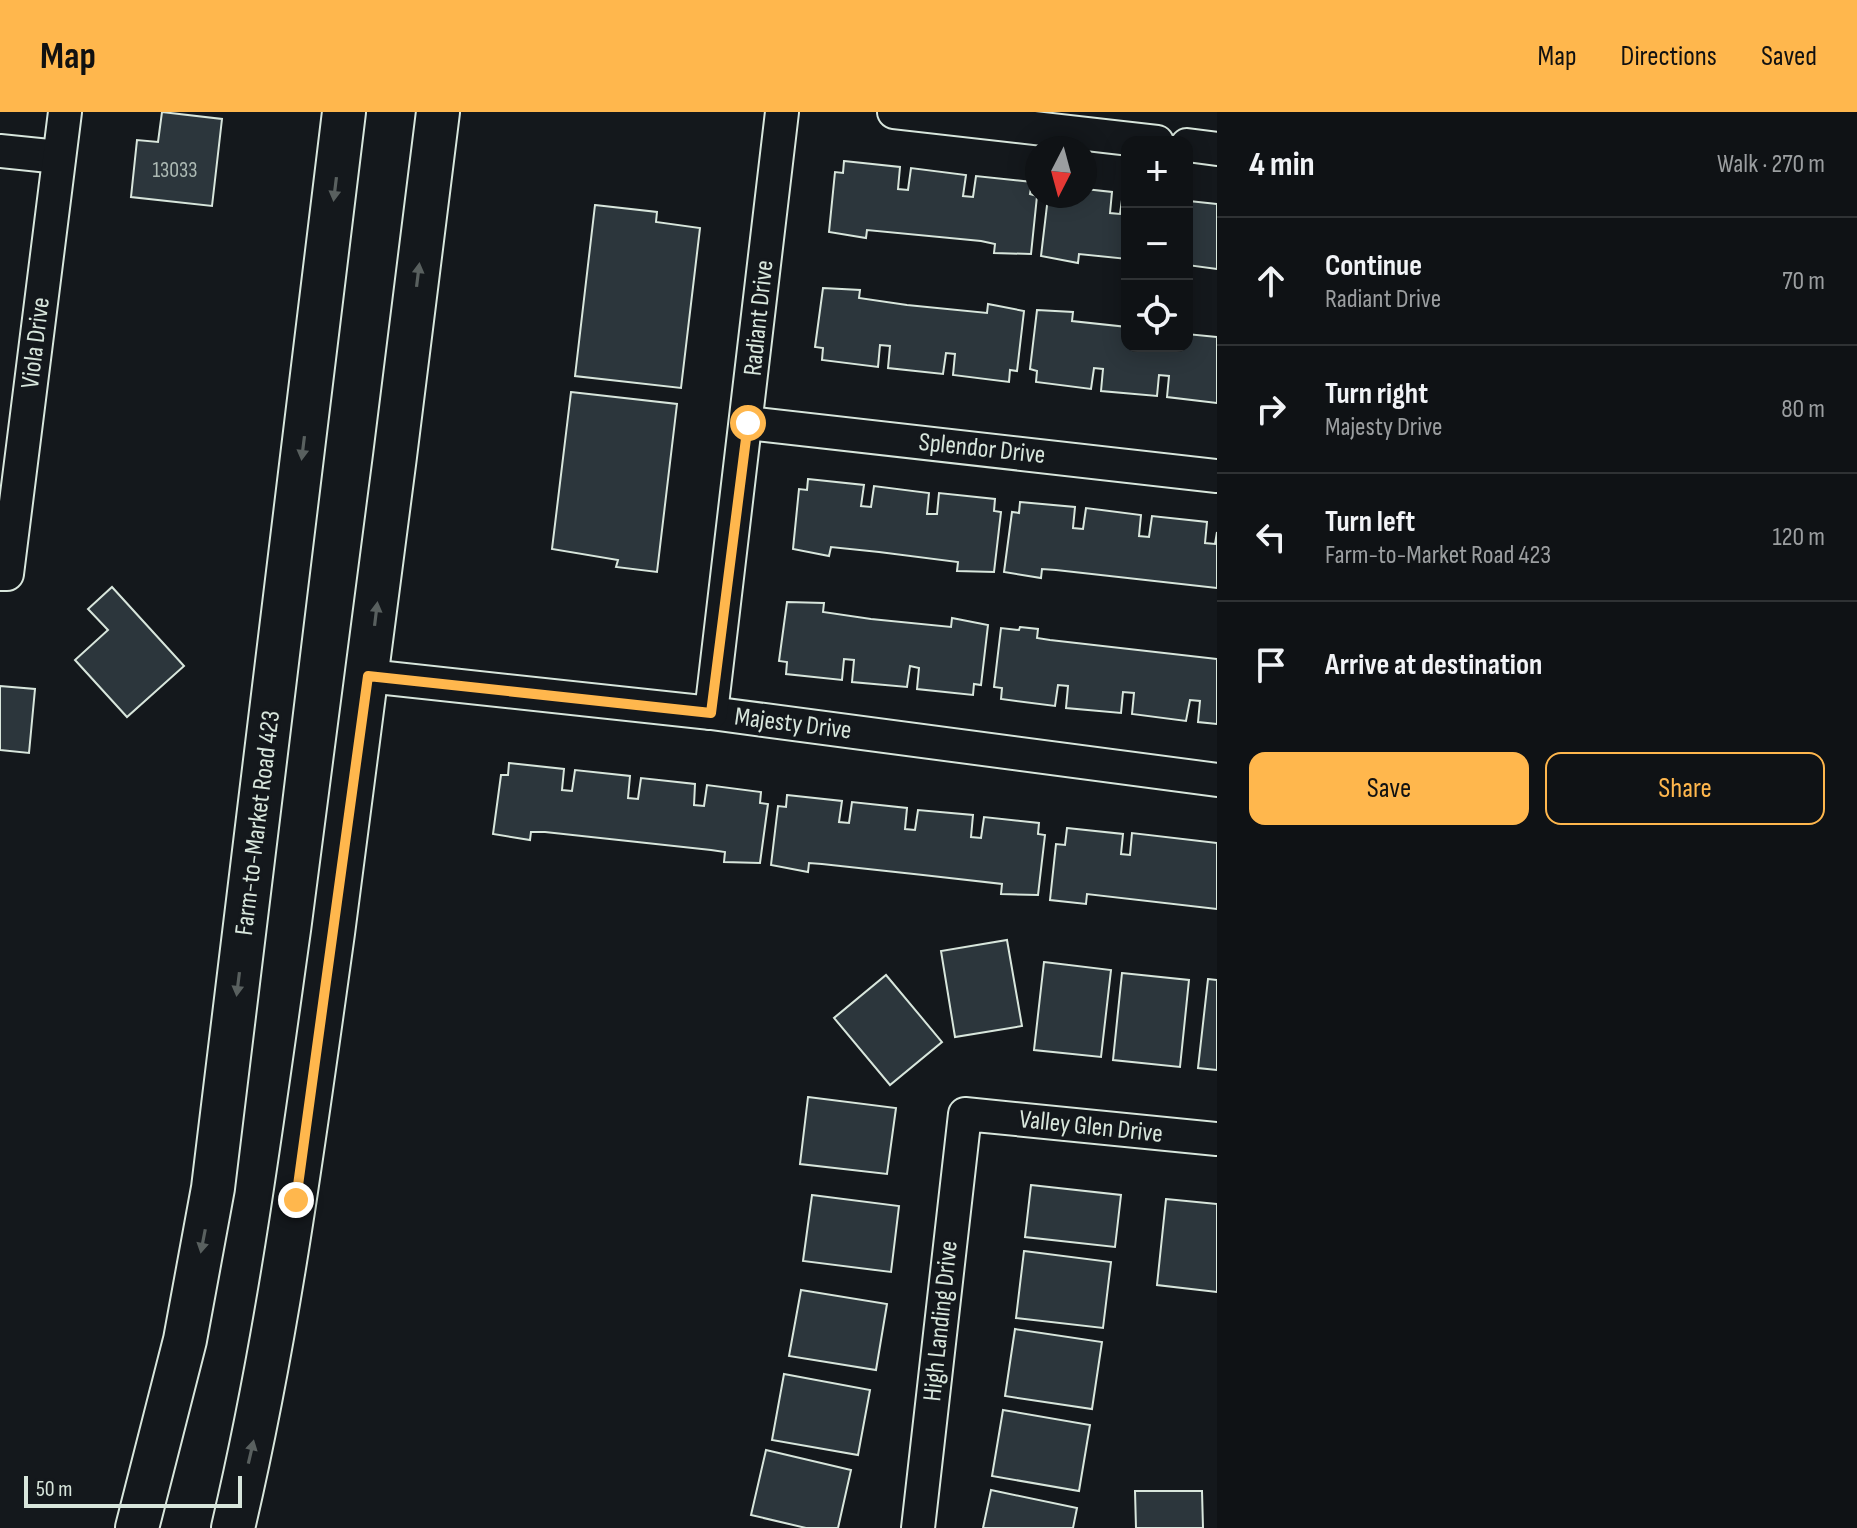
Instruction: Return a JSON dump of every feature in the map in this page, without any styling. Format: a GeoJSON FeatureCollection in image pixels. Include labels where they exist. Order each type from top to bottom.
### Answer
{"type":"FeatureCollection","features":[{"type":"Feature","properties":{"kind":"main road","name":"Farm-to-Market Road 423"},"geometry":{"type":"LineString","coordinates":[[137,1528],[185,1340],[213,1188],[344,112]]}},
{"type":"Feature","properties":{"kind":"main road"},"geometry":{"type":"LineString","coordinates":[[233,1528],[262,1404],[296,1200],[368,676],[438,112]]}},
{"type":"Feature","properties":{"kind":"street","name":"Viola Drive"},"geometry":{"type":"LineString","coordinates":[[3,574],[65,112]]}},
{"type":"Feature","properties":{"kind":"street","name":"Radiant Drive"},"geometry":{"type":"LineString","coordinates":[[711,713],[748,423],[782,112]]}},
{"type":"Feature","properties":{"kind":"street"},"geometry":{"type":"LineString","coordinates":[[894,112],[1121,138]]}},
{"type":"Feature","properties":{"kind":"street"},"geometry":{"type":"LineString","coordinates":[[1193,146],[1217,149]]}},
{"type":"Feature","properties":{"kind":"street"},"geometry":{"type":"LineString","coordinates":[[0,151],[59,157]]}},
{"type":"Feature","properties":{"kind":"street","name":"Splendor Drive"},"geometry":{"type":"LineString","coordinates":[[748,423],[1217,476]]}},
{"type":"Feature","properties":{"kind":"street","name":"Majesty Drive"},"geometry":{"type":"LineString","coordinates":[[368,676],[711,713],[1217,780]]}},
{"type":"Feature","properties":{"kind":"street","name":"Valley Glen Drive"},"geometry":{"type":"LineString","coordinates":[[965,1114],[1217,1139]]}},
{"type":"Feature","properties":{"kind":"street","name":"High Landing Drive"},"geometry":{"type":"LineString","coordinates":[[918,1528],[965,1114]]}},
{"type":"Feature","properties":{"kind":"building"},"geometry":{"type":"Polygon","coordinates":[[[162,112],[222,119],[212,206],[131,197],[137,140],[158,142],[162,112]]]}},
{"type":"Feature","properties":{"kind":"building"},"geometry":{"type":"Polygon","coordinates":[[[844,161],[900,167],[898,189],[908,190],[911,168],[966,175],[963,196],[973,197],[976,176],[1025,181],[1025,208],[1036,208],[1031,254],[994,253],[995,244],[981,241],[867,230],[866,238],[829,232],[835,172],[843,173],[844,161]]]}},
{"type":"Feature","properties":{"kind":"building"},"geometry":{"type":"Polygon","coordinates":[[[1097,190],[1112,192],[1110,213],[1120,214],[1121,207],[1121,258],[1079,254],[1078,263],[1041,256],[1047,208],[1097,208],[1097,190]]]}},
{"type":"Feature","properties":{"kind":"building"},"geometry":{"type":"Polygon","coordinates":[[[1193,201],[1217,204],[1217,269],[1193,266],[1193,201]]]}},
{"type":"Feature","properties":{"kind":"building"},"geometry":{"type":"Polygon","coordinates":[[[595,205],[657,212],[656,222],[700,228],[681,388],[575,376],[595,205]]]}},
{"type":"Feature","properties":{"kind":"building"},"geometry":{"type":"Polygon","coordinates":[[[823,288],[860,290],[859,298],[907,305],[987,313],[988,304],[1024,311],[1017,371],[1010,370],[1009,382],[953,375],[955,354],[946,353],[943,374],[888,368],[890,346],[880,345],[878,367],[822,360],[823,348],[815,347],[823,288]]]}},
{"type":"Feature","properties":{"kind":"building"},"geometry":{"type":"Polygon","coordinates":[[[1037,310],[1073,312],[1072,321],[1121,326],[1121,352],[1193,352],[1193,335],[1217,337],[1217,403],[1167,397],[1169,376],[1159,375],[1157,396],[1101,391],[1103,369],[1094,368],[1091,389],[1036,382],[1037,371],[1030,369],[1037,310]]]}},
{"type":"Feature","properties":{"kind":"building"},"geometry":{"type":"Polygon","coordinates":[[[571,392],[677,404],[657,572],[616,567],[618,560],[552,549],[571,392]]]}},
{"type":"Feature","properties":{"kind":"building"},"geometry":{"type":"Polygon","coordinates":[[[808,479],[864,485],[861,506],[871,507],[874,486],[929,493],[927,514],[937,514],[939,493],[995,499],[994,511],[1001,512],[994,572],[957,571],[958,562],[879,552],[831,547],[829,556],[793,549],[799,489],[807,490],[808,479]]]}},
{"type":"Feature","properties":{"kind":"building"},"geometry":{"type":"Polygon","coordinates":[[[1020,502],[1075,507],[1073,528],[1083,529],[1086,508],[1141,515],[1139,536],[1149,537],[1152,516],[1207,522],[1205,543],[1215,544],[1217,532],[1217,588],[1056,570],[1042,569],[1041,578],[1004,572],[1012,512],[1019,513],[1020,502]]]}},
{"type":"Feature","properties":{"kind":"building"},"geometry":{"type":"Polygon","coordinates":[[[112,587],[184,666],[127,717],[75,660],[108,630],[88,609],[112,587]]]}},
{"type":"Feature","properties":{"kind":"building"},"geometry":{"type":"Polygon","coordinates":[[[787,602],[824,603],[823,612],[871,619],[951,627],[952,618],[988,625],[981,685],[974,684],[973,695],[917,689],[919,668],[910,666],[907,687],[852,682],[854,660],[844,659],[842,680],[786,674],[787,662],[779,661],[787,602]]]}},
{"type":"Feature","properties":{"kind":"building"},"geometry":{"type":"Polygon","coordinates":[[[1020,627],[1038,629],[1037,638],[1217,659],[1217,724],[1198,722],[1200,701],[1190,700],[1186,721],[1132,714],[1134,693],[1123,692],[1121,713],[1066,708],[1068,686],[1058,685],[1055,706],[1001,699],[1002,688],[994,687],[1001,628],[1019,630],[1020,627]]]}},
{"type":"Feature","properties":{"kind":"building"},"geometry":{"type":"Polygon","coordinates":[[[0,686],[35,689],[29,753],[0,750],[0,686]]]}},
{"type":"Feature","properties":{"kind":"building"},"geometry":{"type":"Polygon","coordinates":[[[509,763],[564,769],[562,790],[572,791],[575,770],[630,776],[628,798],[638,799],[641,778],[695,784],[694,805],[704,806],[707,785],[761,792],[760,803],[768,804],[760,863],[724,862],[725,852],[711,850],[545,832],[531,832],[530,840],[493,834],[501,775],[508,775],[509,763]]]}},
{"type":"Feature","properties":{"kind":"building"},"geometry":{"type":"Polygon","coordinates":[[[787,795],[842,801],[839,822],[849,823],[852,802],[907,808],[905,829],[915,830],[918,810],[973,815],[971,837],[981,838],[984,817],[1039,823],[1038,834],[1045,835],[1038,895],[1001,894],[1002,884],[923,875],[809,863],[808,872],[771,865],[778,806],[786,807],[787,795]]]}},
{"type":"Feature","properties":{"kind":"building"},"geometry":{"type":"Polygon","coordinates":[[[1067,828],[1123,834],[1121,854],[1130,855],[1132,833],[1217,843],[1217,909],[1087,894],[1086,904],[1050,900],[1056,844],[1065,845],[1067,828]]]}},
{"type":"Feature","properties":{"kind":"building"},"geometry":{"type":"Polygon","coordinates":[[[1007,940],[1022,1026],[955,1037],[941,951],[1007,940]]]}},
{"type":"Feature","properties":{"kind":"building"},"geometry":{"type":"Polygon","coordinates":[[[1044,962],[1111,970],[1101,1057],[1034,1050],[1044,962]]]}},
{"type":"Feature","properties":{"kind":"building"},"geometry":{"type":"Polygon","coordinates":[[[1122,973],[1189,980],[1180,1067],[1113,1060],[1122,973]]]}},
{"type":"Feature","properties":{"kind":"building"},"geometry":{"type":"Polygon","coordinates":[[[886,975],[942,1042],[890,1085],[834,1018],[886,975]]]}},
{"type":"Feature","properties":{"kind":"building"},"geometry":{"type":"Polygon","coordinates":[[[1208,979],[1217,980],[1217,1070],[1198,1068],[1208,979]]]}},
{"type":"Feature","properties":{"kind":"building"},"geometry":{"type":"Polygon","coordinates":[[[808,1097],[896,1108],[887,1174],[800,1164],[808,1097]]]}},
{"type":"Feature","properties":{"kind":"building"},"geometry":{"type":"Polygon","coordinates":[[[1031,1185],[1121,1195],[1115,1247],[1025,1237],[1031,1185]]]}},
{"type":"Feature","properties":{"kind":"building"},"geometry":{"type":"Polygon","coordinates":[[[812,1195],[899,1206],[891,1272],[803,1261],[812,1195]]]}},
{"type":"Feature","properties":{"kind":"building"},"geometry":{"type":"Polygon","coordinates":[[[1166,1199],[1217,1204],[1217,1292],[1157,1285],[1166,1199]]]}},
{"type":"Feature","properties":{"kind":"building"},"geometry":{"type":"Polygon","coordinates":[[[1024,1251],[1111,1262],[1103,1328],[1016,1318],[1024,1251]]]}},
{"type":"Feature","properties":{"kind":"building"},"geometry":{"type":"Polygon","coordinates":[[[801,1290],[887,1304],[876,1370],[789,1356],[801,1290]]]}},
{"type":"Feature","properties":{"kind":"building"},"geometry":{"type":"Polygon","coordinates":[[[1015,1329],[1102,1342],[1092,1409],[1005,1396],[1015,1329]]]}},
{"type":"Feature","properties":{"kind":"building"},"geometry":{"type":"Polygon","coordinates":[[[784,1374],[870,1390],[858,1455],[772,1440],[784,1374]]]}},
{"type":"Feature","properties":{"kind":"building"},"geometry":{"type":"Polygon","coordinates":[[[1003,1410],[1090,1425],[1079,1491],[992,1476],[1003,1410]]]}},
{"type":"Feature","properties":{"kind":"building"},"geometry":{"type":"Polygon","coordinates":[[[766,1450],[851,1470],[838,1528],[806,1528],[751,1515],[766,1450]]]}},
{"type":"Feature","properties":{"kind":"building"},"geometry":{"type":"Polygon","coordinates":[[[991,1490],[1077,1508],[1073,1528],[983,1528],[991,1490]]]}},
{"type":"Feature","properties":{"kind":"building"},"geometry":{"type":"Polygon","coordinates":[[[1135,1491],[1202,1491],[1203,1528],[1136,1528],[1135,1491]]]}},
{"type":"Feature","properties":{"kind":"route"},"geometry":{"type":"LineString","coordinates":[[296,1200],[368,676],[711,713],[748,423]]}}]}
